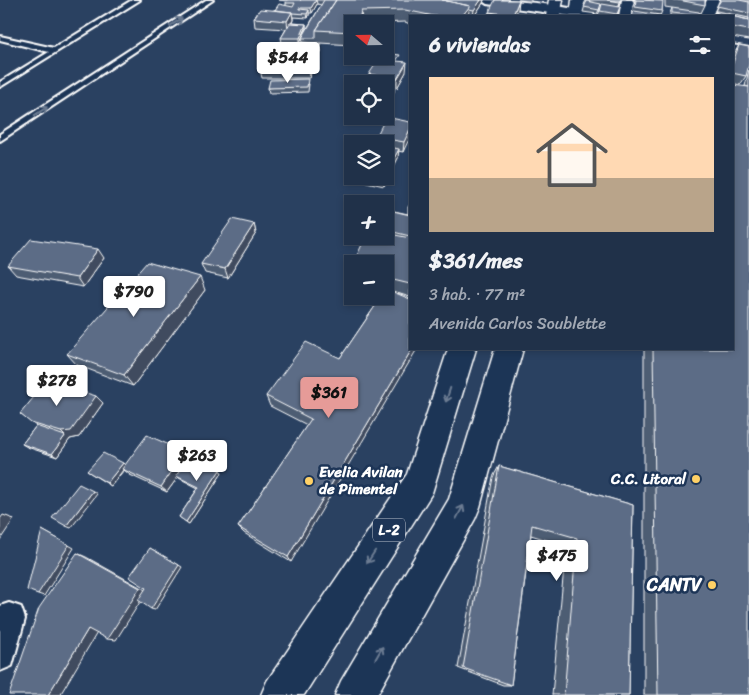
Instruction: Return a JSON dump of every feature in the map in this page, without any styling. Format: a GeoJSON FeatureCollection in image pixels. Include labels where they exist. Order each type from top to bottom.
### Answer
{"type":"FeatureCollection","features":[{"type":"Feature","properties":{"kind":"main road","name":"L-2"},"geometry":{"type":"LineString","coordinates":[[281,695],[420,482],[462,350]]}},
{"type":"Feature","properties":{"kind":"main road"},"geometry":{"type":"LineString","coordinates":[[355,695],[463,507],[509,350]]}},
{"type":"Feature","properties":{"kind":"street"},"geometry":{"type":"LineString","coordinates":[[487,0],[581,12]]}},
{"type":"Feature","properties":{"kind":"street"},"geometry":{"type":"LineString","coordinates":[[625,15],[628,0]]}},
{"type":"Feature","properties":{"kind":"street"},"geometry":{"type":"LineString","coordinates":[[706,15],[713,0]]}},
{"type":"Feature","properties":{"kind":"street"},"geometry":{"type":"LineString","coordinates":[[734,48],[749,52]]}},
{"type":"Feature","properties":{"kind":"street"},"geometry":{"type":"LineString","coordinates":[[0,654],[9,619]]}},
{"type":"Feature","properties":{"kind":"lane"},"geometry":{"type":"LineString","coordinates":[[0,85],[137,0]]}},
{"type":"Feature","properties":{"kind":"lane"},"geometry":{"type":"LineString","coordinates":[[0,138],[210,0]]}},
{"type":"Feature","properties":{"kind":"lane"},"geometry":{"type":"LineString","coordinates":[[0,38],[55,51]]}},
{"type":"Feature","properties":{"kind":"building"},"geometry":{"type":"Polygon","coordinates":[[[287,0],[316,0],[311,8],[299,8],[309,10],[307,14],[275,10],[279,4],[293,7],[295,3],[286,3],[287,0]]]}},
{"type":"Feature","properties":{"kind":"building"},"geometry":{"type":"Polygon","coordinates":[[[324,0],[336,0],[316,30],[316,38],[302,38],[324,0]]]}},
{"type":"Feature","properties":{"kind":"building"},"geometry":{"type":"Polygon","coordinates":[[[336,0],[442,0],[470,6],[463,15],[429,15],[405,10],[361,11],[360,15],[344,15],[344,32],[316,30],[336,0]]]}},
{"type":"Feature","properties":{"kind":"building"},"geometry":{"type":"Polygon","coordinates":[[[442,0],[481,0],[474,10],[469,9],[470,6],[442,0]]]}},
{"type":"Feature","properties":{"kind":"building"},"geometry":{"type":"Polygon","coordinates":[[[495,0],[519,0],[513,15],[489,12],[495,0]]]}},
{"type":"Feature","properties":{"kind":"building"},"geometry":{"type":"Polygon","coordinates":[[[636,0],[663,1],[662,11],[635,7],[636,0]]]}},
{"type":"Feature","properties":{"kind":"building"},"geometry":{"type":"Polygon","coordinates":[[[678,0],[705,0],[705,5],[678,0]]]}},
{"type":"Feature","properties":{"kind":"building"},"geometry":{"type":"Polygon","coordinates":[[[721,0],[749,2],[749,13],[717,6],[721,0]]]}},
{"type":"Feature","properties":{"kind":"building"},"geometry":{"type":"Polygon","coordinates":[[[587,1],[601,4],[599,10],[584,7],[587,1]]]}},
{"type":"Feature","properties":{"kind":"building"},"geometry":{"type":"Polygon","coordinates":[[[602,4],[620,7],[617,14],[600,11],[602,4]]]}},
{"type":"Feature","properties":{"kind":"building"},"geometry":{"type":"Polygon","coordinates":[[[672,8],[699,12],[700,15],[691,15],[672,13],[672,8]]]}},
{"type":"Feature","properties":{"kind":"building"},"geometry":{"type":"Polygon","coordinates":[[[260,9],[292,12],[287,21],[254,18],[260,9]]]}},
{"type":"Feature","properties":{"kind":"building"},"geometry":{"type":"Polygon","coordinates":[[[634,11],[660,15],[632,15],[634,11]]]}},
{"type":"Feature","properties":{"kind":"building"},"geometry":{"type":"Polygon","coordinates":[[[717,11],[749,18],[749,20],[734,17],[734,15],[717,13],[715,15],[717,11]]]}},
{"type":"Feature","properties":{"kind":"building"},"geometry":{"type":"Polygon","coordinates":[[[734,16],[749,20],[749,30],[734,27],[734,16]]]}},
{"type":"Feature","properties":{"kind":"building"},"geometry":{"type":"Polygon","coordinates":[[[290,23],[306,24],[300,38],[281,38],[290,23]]]}},
{"type":"Feature","properties":{"kind":"building"},"geometry":{"type":"Polygon","coordinates":[[[279,42],[320,43],[312,57],[309,69],[260,69],[270,48],[279,42]]]}},
{"type":"Feature","properties":{"kind":"building"},"geometry":{"type":"Polygon","coordinates":[[[739,45],[749,47],[749,64],[746,76],[734,73],[734,60],[739,45]]]}},
{"type":"Feature","properties":{"kind":"building"},"geometry":{"type":"Polygon","coordinates":[[[394,54],[400,55],[396,61],[407,62],[397,79],[394,78],[394,75],[369,74],[375,65],[394,65],[394,54]]]}},
{"type":"Feature","properties":{"kind":"building"},"geometry":{"type":"Polygon","coordinates":[[[308,79],[307,87],[268,88],[270,80],[308,79]]]}},
{"type":"Feature","properties":{"kind":"building","name":"C.C. Litoral"},"geometry":{"type":"Polygon","coordinates":[[[734,85],[749,87],[749,695],[658,695],[653,350],[734,350],[734,85]]]}},
{"type":"Feature","properties":{"kind":"building"},"geometry":{"type":"Polygon","coordinates":[[[394,119],[409,122],[409,131],[404,142],[394,140],[394,135],[377,135],[382,125],[394,125],[394,119]]]}},
{"type":"Feature","properties":{"kind":"building"},"geometry":{"type":"Polygon","coordinates":[[[394,148],[399,149],[394,158],[394,148]]]}},
{"type":"Feature","properties":{"kind":"building"},"geometry":{"type":"Polygon","coordinates":[[[394,211],[409,215],[409,236],[394,232],[394,211]]]}},
{"type":"Feature","properties":{"kind":"building"},"geometry":{"type":"Polygon","coordinates":[[[232,219],[254,224],[225,269],[201,264],[232,219]]]}},
{"type":"Feature","properties":{"kind":"building"},"geometry":{"type":"Polygon","coordinates":[[[394,235],[409,238],[409,284],[394,280],[394,255],[357,255],[362,245],[394,245],[394,235]]]}},
{"type":"Feature","properties":{"kind":"building"},"geometry":{"type":"Polygon","coordinates":[[[31,239],[98,249],[77,278],[8,266],[31,239]]]}},
{"type":"Feature","properties":{"kind":"building"},"geometry":{"type":"Polygon","coordinates":[[[147,262],[200,277],[124,375],[67,354],[147,262]]]}},
{"type":"Feature","properties":{"kind":"building","name":"Evelia Avilan de Pimentel"},"geometry":{"type":"Polygon","coordinates":[[[394,292],[409,299],[409,350],[411,350],[288,557],[238,527],[311,419],[266,396],[306,342],[340,358],[376,305],[394,305],[394,292]]]}},
{"type":"Feature","properties":{"kind":"building"},"geometry":{"type":"Polygon","coordinates":[[[47,381],[96,396],[71,431],[61,432],[31,423],[20,414],[47,381]]]}},
{"type":"Feature","properties":{"kind":"building"},"geometry":{"type":"Polygon","coordinates":[[[36,426],[65,436],[52,454],[22,444],[36,426]]]}},
{"type":"Feature","properties":{"kind":"building"},"geometry":{"type":"Polygon","coordinates":[[[147,435],[185,452],[161,487],[122,469],[147,435]]]}},
{"type":"Feature","properties":{"kind":"building"},"geometry":{"type":"Polygon","coordinates":[[[103,453],[123,463],[107,483],[87,471],[103,453]]]}},
{"type":"Feature","properties":{"kind":"building"},"geometry":{"type":"Polygon","coordinates":[[[190,456],[220,470],[186,522],[179,517],[199,487],[176,476],[190,456]]]}},
{"type":"Feature","properties":{"kind":"building"},"geometry":{"type":"Polygon","coordinates":[[[499,466],[633,505],[629,695],[564,695],[577,538],[532,525],[511,685],[463,668],[499,466]]]}},
{"type":"Feature","properties":{"kind":"building"},"geometry":{"type":"Polygon","coordinates":[[[79,484],[93,491],[66,526],[52,518],[79,484]]]}},
{"type":"Feature","properties":{"kind":"building"},"geometry":{"type":"Polygon","coordinates":[[[42,530],[69,545],[38,594],[27,590],[42,530]]]}},
{"type":"Feature","properties":{"kind":"building"},"geometry":{"type":"Polygon","coordinates":[[[150,548],[179,565],[151,609],[138,600],[146,588],[129,577],[150,548]]]}},
{"type":"Feature","properties":{"kind":"building"},"geometry":{"type":"Polygon","coordinates":[[[77,553],[140,588],[107,639],[88,629],[48,695],[9,695],[39,608],[77,553]]]}},
{"type":"Feature","properties":{"kind":"place","name":"C.C. Litoral"},"geometry":{"type":"Point","coordinates":[696,479]}},
{"type":"Feature","properties":{"kind":"place","name":"Evelia Avilan de Pimentel"},"geometry":{"type":"Point","coordinates":[309,481]}},
{"type":"Feature","properties":{"kind":"place","name":"CANTV"},"geometry":{"type":"Point","coordinates":[712,585]}}]}
